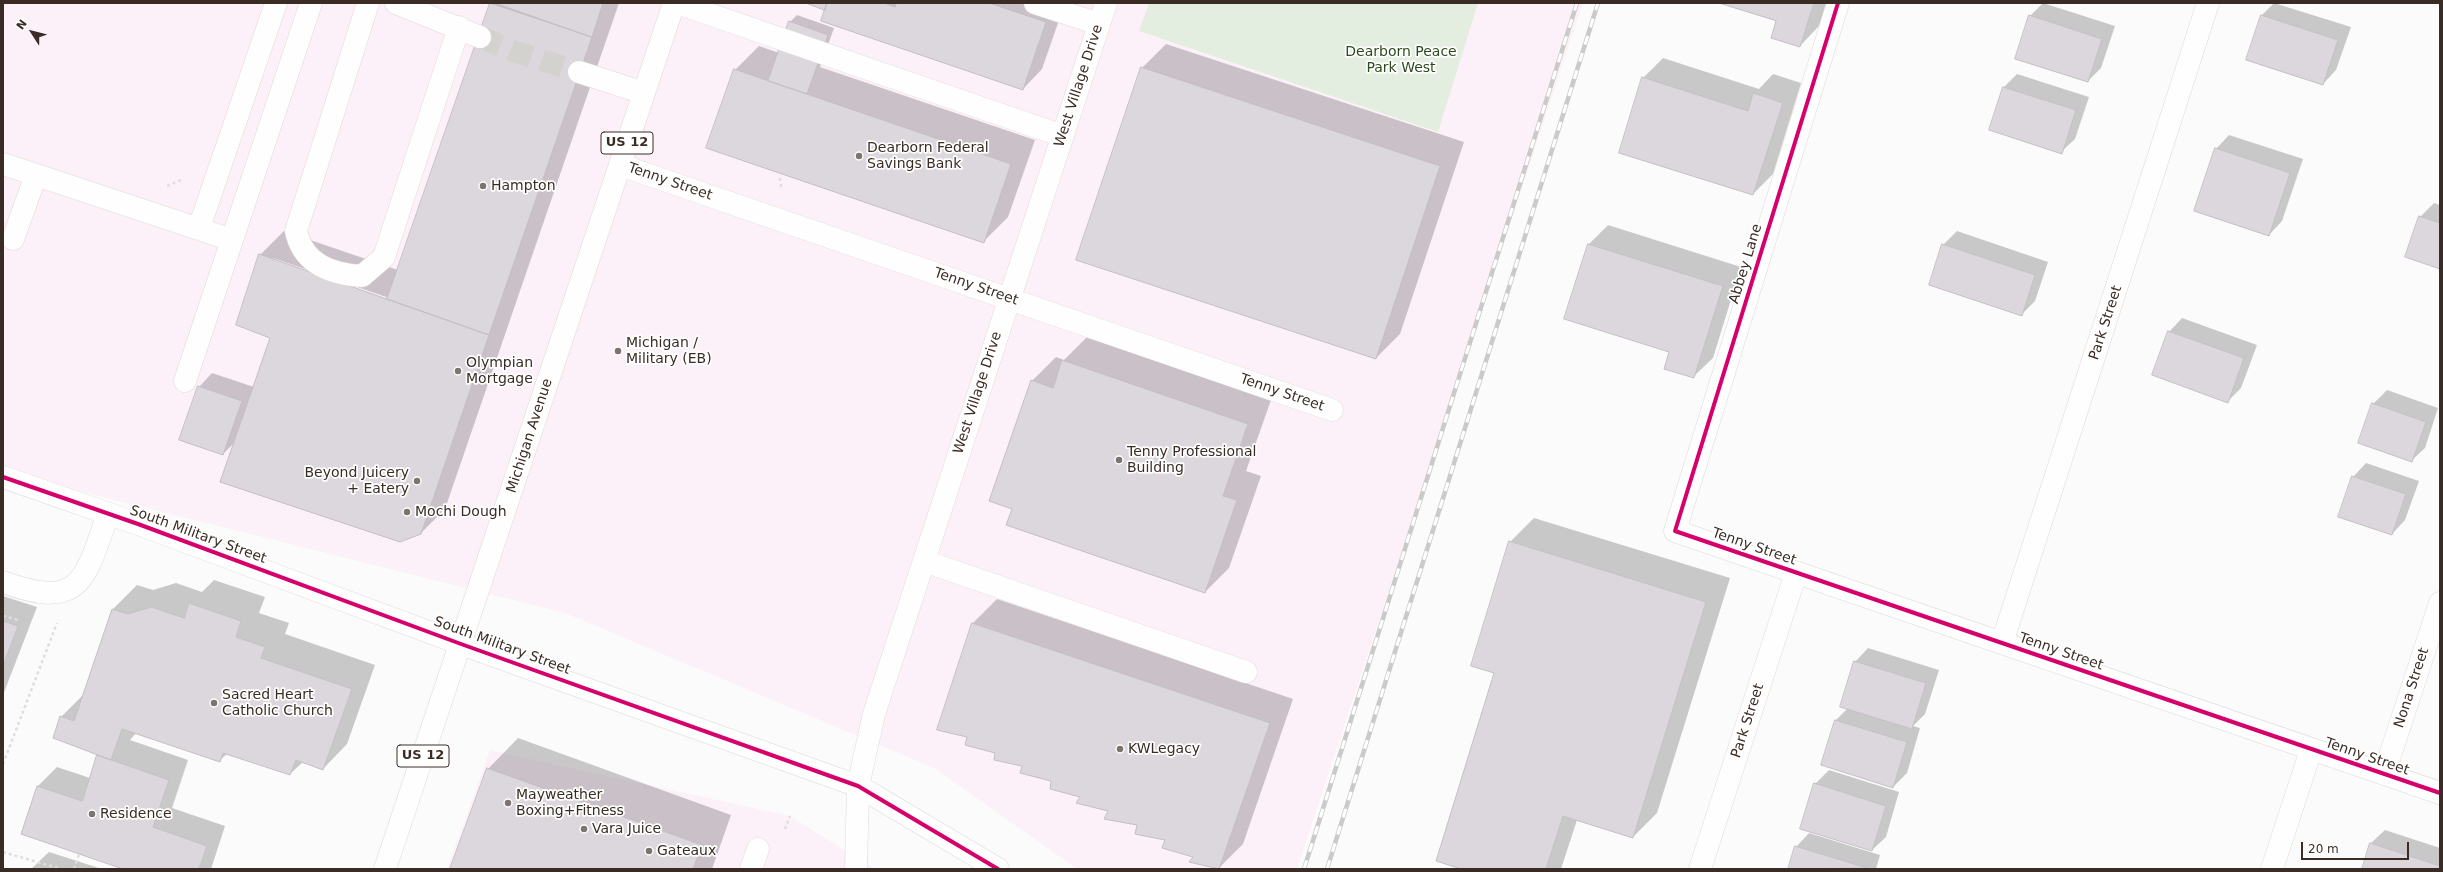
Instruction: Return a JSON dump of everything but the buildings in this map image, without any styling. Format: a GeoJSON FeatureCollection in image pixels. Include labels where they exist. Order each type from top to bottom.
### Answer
{"type":"FeatureCollection","features":[{"type":"Feature","properties":{"kind":"street"},"geometry":{"type":"LineString","coordinates":[[199,228],[276,3]]}},
{"type":"Feature","properties":{"kind":"street"},"geometry":{"type":"LineString","coordinates":[[185,381],[311,3]]}},
{"type":"Feature","properties":{"kind":"street"},"geometry":{"type":"LineString","coordinates":[[368,3],[296,231],[299,246],[307,257],[321,266],[348,276],[362,276],[384,257],[459,27]]}},
{"type":"Feature","properties":{"kind":"street"},"geometry":{"type":"LineString","coordinates":[[396,3],[459,27],[480,37]]}},
{"type":"Feature","properties":{"kind":"street"},"geometry":{"type":"LineString","coordinates":[[675,3],[1063,136]]}},
{"type":"Feature","properties":{"kind":"street","name":"Michigan Avenue"},"geometry":{"type":"LineString","coordinates":[[386,869],[675,3]]}},
{"type":"Feature","properties":{"kind":"street"},"geometry":{"type":"LineString","coordinates":[[1035,3],[1099,24]]}},
{"type":"Feature","properties":{"kind":"street","name":"West Village Drive"},"geometry":{"type":"LineString","coordinates":[[856,869],[858,786],[874,714],[1106,3]]}},
{"type":"Feature","properties":{"kind":"street","name":"Abbey Lane"},"geometry":{"type":"LineString","coordinates":[[1674,531],[1838,3]]}},
{"type":"Feature","properties":{"kind":"street","name":"Park Street"},"geometry":{"type":"LineString","coordinates":[[2002,643],[2208,3]]}},
{"type":"Feature","properties":{"kind":"street"},"geometry":{"type":"LineString","coordinates":[[579,72],[644,93]]}},
{"type":"Feature","properties":{"kind":"street"},"geometry":{"type":"LineString","coordinates":[[3,164],[232,240]]}},
{"type":"Feature","properties":{"kind":"street","name":"Tenny Street"},"geometry":{"type":"LineString","coordinates":[[620,165],[1332,410]]}},
{"type":"Feature","properties":{"kind":"street"},"geometry":{"type":"LineString","coordinates":[[13,238],[36,175]]}},
{"type":"Feature","properties":{"kind":"street","name":"South Military Street"},"geometry":{"type":"LineString","coordinates":[[3,477],[108,514],[461,644],[858,786],[990,866]]}},
{"type":"Feature","properties":{"kind":"street"},"geometry":{"type":"LineString","coordinates":[[3,582],[50,594],[66,592],[79,583],[86,573],[108,514]]}},
{"type":"Feature","properties":{"kind":"street","name":"Tenny Street"},"geometry":{"type":"LineString","coordinates":[[1674,531],[2440,793]]}},
{"type":"Feature","properties":{"kind":"street"},"geometry":{"type":"LineString","coordinates":[[924,561],[1246,672]]}},
{"type":"Feature","properties":{"kind":"street","name":"Park Street"},"geometry":{"type":"LineString","coordinates":[[1700,869],[1796,573]]}},
{"type":"Feature","properties":{"kind":"street","name":"Nona Street"},"geometry":{"type":"LineString","coordinates":[[2384,774],[2440,603]]}},
{"type":"Feature","properties":{"kind":"street"},"geometry":{"type":"LineString","coordinates":[[2272,869],[2311,750]]}},
{"type":"Feature","properties":{"kind":"street"},"geometry":{"type":"LineString","coordinates":[[751,869],[758,849]]}},
{"type":"Feature","properties":{"kind":"path"},"geometry":{"type":"LineString","coordinates":[[160,184],[167,186],[184,178]]}},
{"type":"Feature","properties":{"kind":"path"},"geometry":{"type":"LineString","coordinates":[[3,764],[58,619]]}},
{"type":"Feature","properties":{"kind":"path"},"geometry":{"type":"LineString","coordinates":[[785,829],[790,816]]}},
{"type":"Feature","properties":{"kind":"path"},"geometry":{"type":"LineString","coordinates":[[3,852],[61,869]]}},
{"type":"Feature","properties":{"kind":"path"},"geometry":{"type":"LineString","coordinates":[[74,869],[80,854]]}},
{"type":"Feature","properties":{"kind":"shaded area"},"geometry":{"type":"Polygon","coordinates":[[[3,3],[1583,3],[1297,869],[1077,869],[934,768],[565,613],[3,472],[3,3]]]}},
{"type":"Feature","properties":{"kind":"shaded area"},"geometry":{"type":"Polygon","coordinates":[[[490,750],[790,816],[875,869],[447,869],[490,750]]]}},
{"type":"Feature","properties":{"kind":"green space","name":"Dearborn Peace Park West"},"geometry":{"type":"Polygon","coordinates":[[[1149,3],[1478,3],[1438,132],[1139,31],[1149,3]]]}},
{"type":"Feature","properties":{"kind":"tunnel"},"geometry":{"type":"LineString","coordinates":[[480,37],[513,51],[579,72]]}},
{"type":"Feature","properties":{"kind":"railway"},"geometry":{"type":"LineString","coordinates":[[1304,869],[1577,3]]}},
{"type":"Feature","properties":{"kind":"railway"},"geometry":{"type":"LineString","coordinates":[[1327,869],[1598,3]]}},
{"type":"Feature","properties":{"kind":"cycle path"},"geometry":{"type":"LineString","coordinates":[[1838,3],[1675,531],[2440,793]]}},
{"type":"Feature","properties":{"kind":"cycle path"},"geometry":{"type":"LineString","coordinates":[[3,477],[138,524],[461,644],[858,786],[998,869]]}},
{"type":"Feature","properties":{"kind":"place","name":"Dearborn Federal Savings Bank"},"geometry":{"type":"Point","coordinates":[859,156]}},
{"type":"Feature","properties":{"kind":"place","name":"Hampton"},"geometry":{"type":"Point","coordinates":[483,186]}},
{"type":"Feature","properties":{"kind":"place","name":"Michigan / Military (EB)"},"geometry":{"type":"Point","coordinates":[618,351]}},
{"type":"Feature","properties":{"kind":"place","name":"Olympian Mortgage"},"geometry":{"type":"Point","coordinates":[458,371]}},
{"type":"Feature","properties":{"kind":"place","name":"Tenny Professional Building"},"geometry":{"type":"Point","coordinates":[1119,460]}},
{"type":"Feature","properties":{"kind":"place","name":"Beyond Juicery + Eatery"},"geometry":{"type":"Point","coordinates":[417,481]}},
{"type":"Feature","properties":{"kind":"place","name":"Mochi Dough"},"geometry":{"type":"Point","coordinates":[407,512]}},
{"type":"Feature","properties":{"kind":"place","name":"Sacred Heart Catholic Church"},"geometry":{"type":"Point","coordinates":[214,703]}},
{"type":"Feature","properties":{"kind":"place","name":"KWLegacy"},"geometry":{"type":"Point","coordinates":[1120,749]}},
{"type":"Feature","properties":{"kind":"place","name":"Mayweather Boxing+Fitness"},"geometry":{"type":"Point","coordinates":[508,803]}},
{"type":"Feature","properties":{"kind":"place","name":"Residence"},"geometry":{"type":"Point","coordinates":[92,814]}},
{"type":"Feature","properties":{"kind":"place","name":"Vara Juice"},"geometry":{"type":"Point","coordinates":[584,829]}},
{"type":"Feature","properties":{"kind":"place","name":"Gateaux"},"geometry":{"type":"Point","coordinates":[649,851]}}]}
